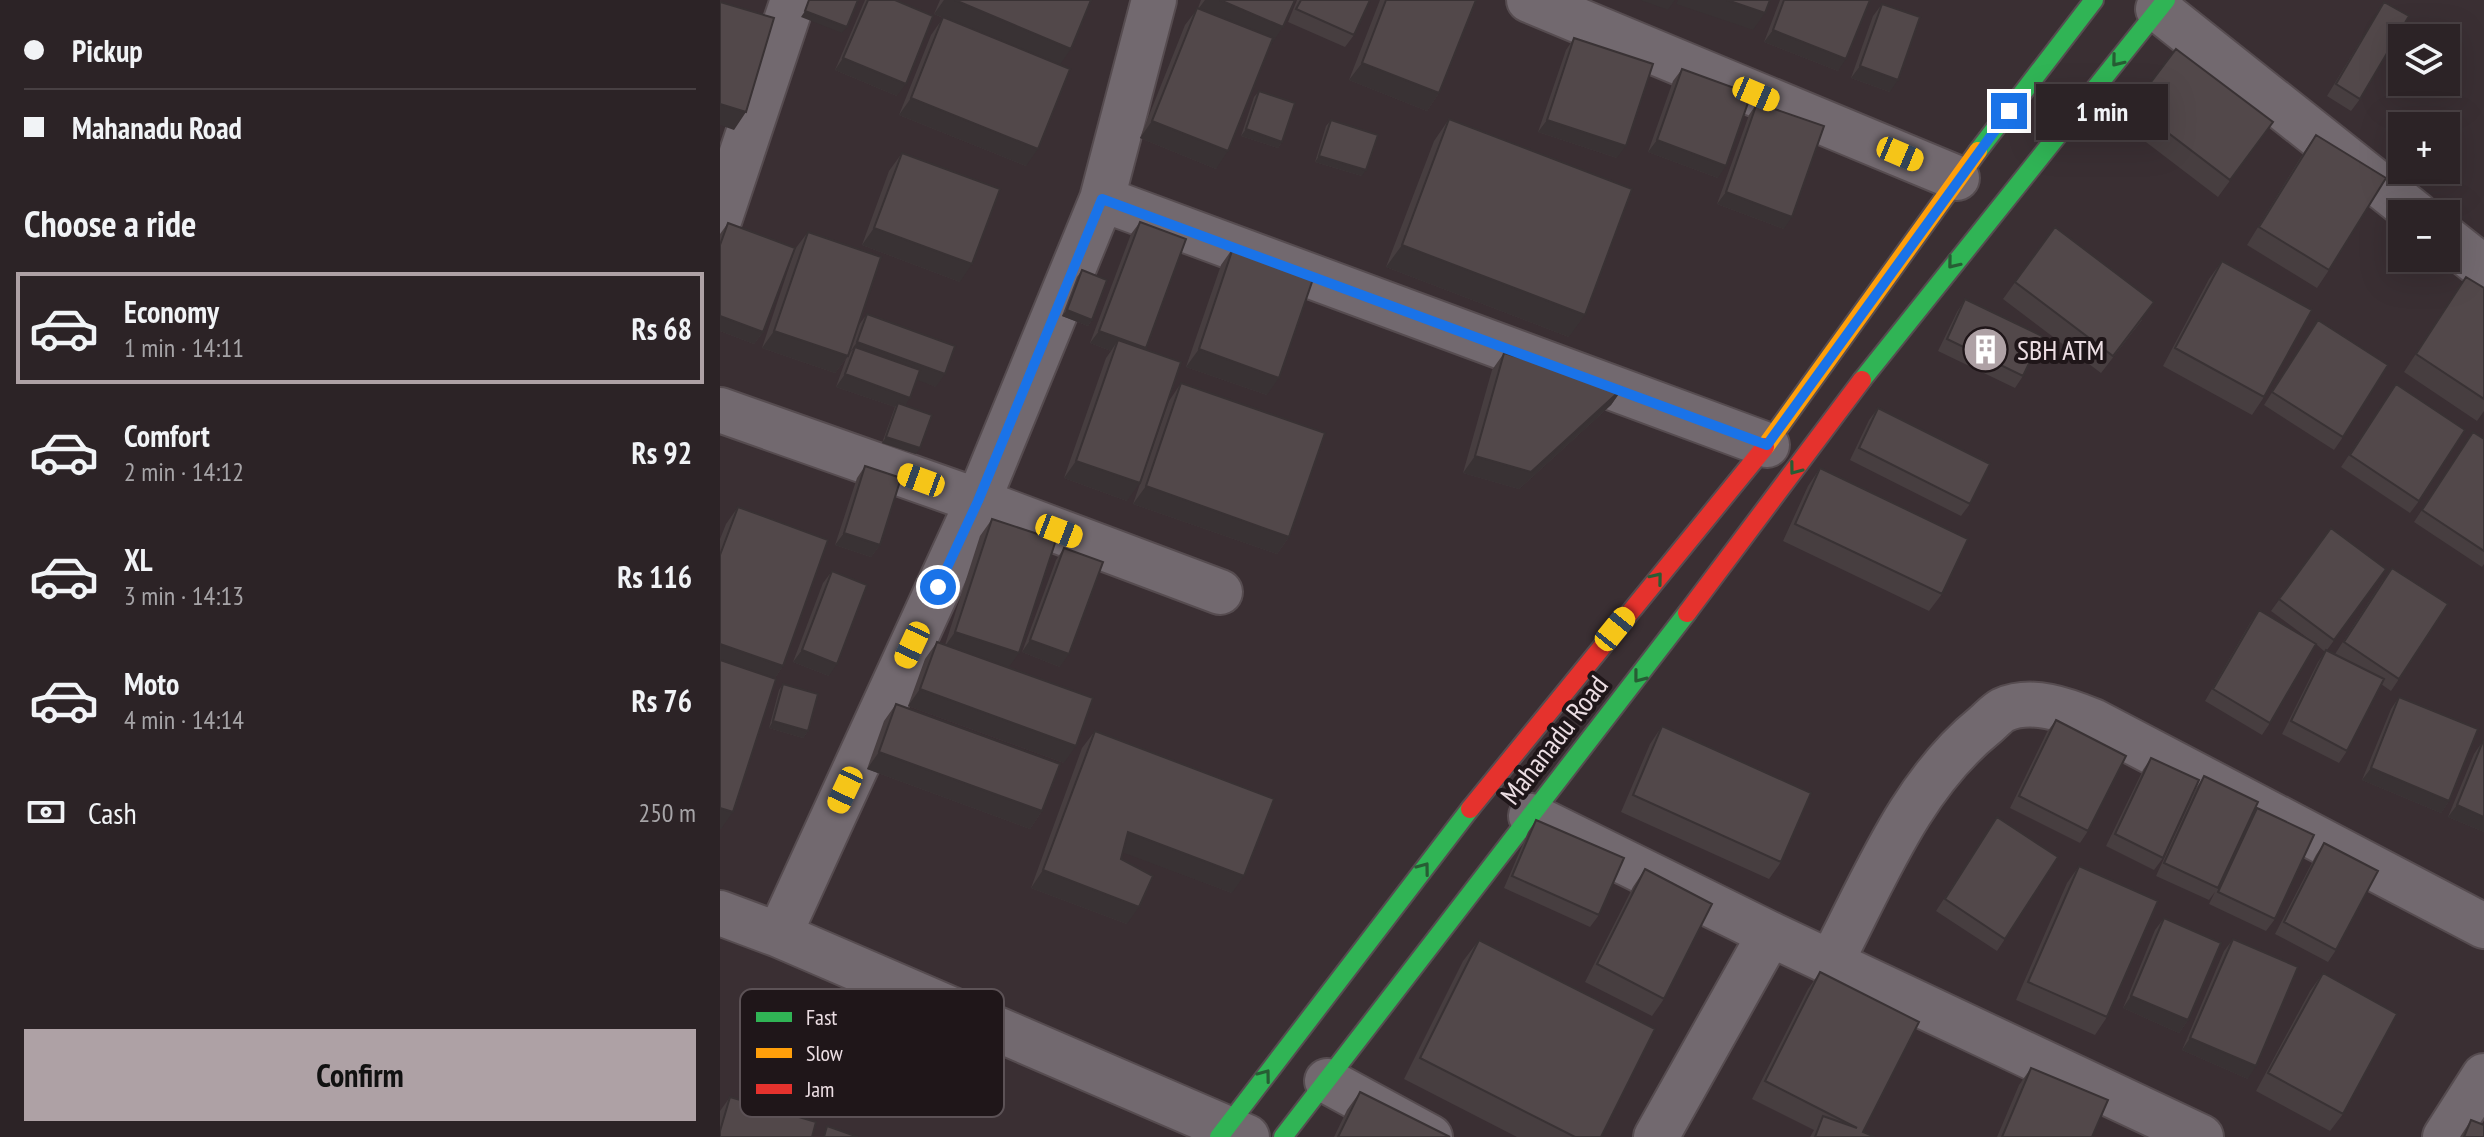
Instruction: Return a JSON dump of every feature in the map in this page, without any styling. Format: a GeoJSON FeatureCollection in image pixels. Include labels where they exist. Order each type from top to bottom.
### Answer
{"type":"FeatureCollection","features":[{"type":"Feature","properties":{"kind":"street"},"geometry":{"type":"LineString","coordinates":[[720,218],[793,0]]}},
{"type":"Feature","properties":{"kind":"street"},"geometry":{"type":"LineString","coordinates":[[779,935],[978,501],[1102,199],[1154,0]]}},
{"type":"Feature","properties":{"kind":"street","name":"Mahanadu Road"},"geometry":{"type":"LineString","coordinates":[[1231,1133],[1501,768],[1767,445],[1957,178],[2094,0]]}},
{"type":"Feature","properties":{"kind":"street"},"geometry":{"type":"LineString","coordinates":[[1548,4],[1957,178]]}},
{"type":"Feature","properties":{"kind":"street"},"geometry":{"type":"LineString","coordinates":[[2162,5],[2399,200]]}},
{"type":"Feature","properties":{"kind":"street","name":"Mahanadu Road"},"geometry":{"type":"LineString","coordinates":[[1283,1137],[1897,333],[2162,5]]}},
{"type":"Feature","properties":{"kind":"street"},"geometry":{"type":"LineString","coordinates":[[1102,199],[1767,445]]}},
{"type":"Feature","properties":{"kind":"street"},"geometry":{"type":"LineString","coordinates":[[2460,249],[2484,268]]}},
{"type":"Feature","properties":{"kind":"street"},"geometry":{"type":"LineString","coordinates":[[720,410],[978,501],[1220,592]]}},
{"type":"Feature","properties":{"kind":"street"},"geometry":{"type":"LineString","coordinates":[[1831,962],[1905,820],[1934,778],[1964,742],[2004,710],[2036,705],[2062,709],[2093,721],[2484,926]]}},
{"type":"Feature","properties":{"kind":"street"},"geometry":{"type":"LineString","coordinates":[[1531,816],[1770,934],[2201,1137]]}},
{"type":"Feature","properties":{"kind":"street"},"geometry":{"type":"LineString","coordinates":[[720,913],[779,935],[902,989]]}},
{"type":"Feature","properties":{"kind":"street"},"geometry":{"type":"LineString","coordinates":[[1656,1137],[1770,934]]}},
{"type":"Feature","properties":{"kind":"street"},"geometry":{"type":"LineString","coordinates":[[1004,1034],[1231,1133]]}},
{"type":"Feature","properties":{"kind":"street"},"geometry":{"type":"LineString","coordinates":[[2445,1137],[2484,1076]]}},
{"type":"Feature","properties":{"kind":"street"},"geometry":{"type":"LineString","coordinates":[[1327,1081],[1430,1137]]}},
{"type":"Feature","properties":{"kind":"building"},"geometry":{"type":"Polygon","coordinates":[[[809,0],[858,0],[847,27],[805,11],[809,0]]]}},
{"type":"Feature","properties":{"kind":"building"},"geometry":{"type":"Polygon","coordinates":[[[868,0],[895,0],[933,16],[906,84],[843,58],[868,0]]]}},
{"type":"Feature","properties":{"kind":"building"},"geometry":{"type":"Polygon","coordinates":[[[955,0],[1091,0],[1071,49],[955,0]]]}},
{"type":"Feature","properties":{"kind":"building"},"geometry":{"type":"Polygon","coordinates":[[[1220,0],[1295,0],[1283,27],[1220,0]]]}},
{"type":"Feature","properties":{"kind":"building"},"geometry":{"type":"Polygon","coordinates":[[[1301,0],[1370,0],[1354,35],[1296,9],[1301,0]]]}},
{"type":"Feature","properties":{"kind":"building"},"geometry":{"type":"Polygon","coordinates":[[[1386,0],[1476,0],[1439,93],[1362,63],[1386,0]]]}},
{"type":"Feature","properties":{"kind":"building"},"geometry":{"type":"Polygon","coordinates":[[[1727,0],[1770,0],[1765,13],[1727,0]]]}},
{"type":"Feature","properties":{"kind":"building"},"geometry":{"type":"Polygon","coordinates":[[[1784,0],[1870,0],[1846,59],[1773,30],[1784,0]]]}},
{"type":"Feature","properties":{"kind":"building"},"geometry":{"type":"Polygon","coordinates":[[[720,2],[774,18],[746,112],[720,104],[720,2]]]}},
{"type":"Feature","properties":{"kind":"building"},"geometry":{"type":"Polygon","coordinates":[[[2384,2],[2409,16],[2404,24],[2388,24],[2388,52],[2360,99],[2336,84],[2384,2]]]}},
{"type":"Feature","properties":{"kind":"building"},"geometry":{"type":"Polygon","coordinates":[[[1882,4],[1920,17],[1898,80],[1860,66],[1882,4]]]}},
{"type":"Feature","properties":{"kind":"building"},"geometry":{"type":"Polygon","coordinates":[[[1197,8],[1273,38],[1228,151],[1152,121],[1197,8]]]}},
{"type":"Feature","properties":{"kind":"building"},"geometry":{"type":"Polygon","coordinates":[[[943,17],[1070,69],[1038,149],[911,98],[943,17]]]}},
{"type":"Feature","properties":{"kind":"building"},"geometry":{"type":"Polygon","coordinates":[[[1574,38],[1653,64],[1626,146],[1547,120],[1574,38]]]}},
{"type":"Feature","properties":{"kind":"building"},"geometry":{"type":"Polygon","coordinates":[[[2176,49],[2273,122],[2230,180],[2133,106],[2176,49]]]}},
{"type":"Feature","properties":{"kind":"building"},"geometry":{"type":"Polygon","coordinates":[[[1682,69],[1751,94],[1726,166],[1657,140],[1682,69]]]}},
{"type":"Feature","properties":{"kind":"building"},"geometry":{"type":"Polygon","coordinates":[[[1259,91],[1295,103],[1282,142],[1246,129],[1259,91]]]}},
{"type":"Feature","properties":{"kind":"building"},"geometry":{"type":"Polygon","coordinates":[[[1757,103],[1824,126],[1792,217],[1726,192],[1757,103]]]}},
{"type":"Feature","properties":{"kind":"building"},"geometry":{"type":"Polygon","coordinates":[[[1449,119],[1632,189],[1585,315],[1402,245],[1449,119]]]}},
{"type":"Feature","properties":{"kind":"building"},"geometry":{"type":"Polygon","coordinates":[[[1331,120],[1378,135],[1366,170],[1319,156],[1331,120]]]}},
{"type":"Feature","properties":{"kind":"building"},"geometry":{"type":"Polygon","coordinates":[[[2316,135],[2386,178],[2329,270],[2259,227],[2316,135]]]}},
{"type":"Feature","properties":{"kind":"building"},"geometry":{"type":"Polygon","coordinates":[[[902,153],[1000,189],[972,264],[874,228],[902,153]]]}},
{"type":"Feature","properties":{"kind":"building"},"geometry":{"type":"Polygon","coordinates":[[[1140,222],[1186,239],[1146,348],[1099,331],[1140,222]]]}},
{"type":"Feature","properties":{"kind":"building"},"geometry":{"type":"Polygon","coordinates":[[[728,223],[795,248],[763,332],[720,316],[720,245],[728,223]]]}},
{"type":"Feature","properties":{"kind":"building"},"geometry":{"type":"Polygon","coordinates":[[[2055,227],[2154,302],[2113,356],[2015,282],[2055,227]]]}},
{"type":"Feature","properties":{"kind":"building"},"geometry":{"type":"Polygon","coordinates":[[[808,232],[881,257],[848,356],[774,331],[808,232]]]}},
{"type":"Feature","properties":{"kind":"building"},"geometry":{"type":"Polygon","coordinates":[[[1233,248],[1314,276],[1279,378],[1199,349],[1233,248]]]}},
{"type":"Feature","properties":{"kind":"building"},"geometry":{"type":"Polygon","coordinates":[[[2222,261],[2312,310],[2264,397],[2175,348],[2222,261]]]}},
{"type":"Feature","properties":{"kind":"building"},"geometry":{"type":"Polygon","coordinates":[[[1082,270],[1107,280],[1092,320],[1067,310],[1082,270]]]}},
{"type":"Feature","properties":{"kind":"building"},"geometry":{"type":"Polygon","coordinates":[[[2466,277],[2484,288],[2484,399],[2416,354],[2466,277]]]}},
{"type":"Feature","properties":{"kind":"building","name":"SBH ATM"},"geometry":{"type":"Polygon","coordinates":[[[1965,299],[2042,336],[2023,376],[1947,339],[1965,299]]]}},
{"type":"Feature","properties":{"kind":"building"},"geometry":{"type":"Polygon","coordinates":[[[867,314],[955,346],[945,374],[857,342],[867,314]]]}},
{"type":"Feature","properties":{"kind":"building"},"geometry":{"type":"Polygon","coordinates":[[[2318,320],[2388,365],[2343,437],[2272,392],[2318,320]]]}},
{"type":"Feature","properties":{"kind":"building"},"geometry":{"type":"Polygon","coordinates":[[[1118,340],[1181,362],[1140,483],[1076,461],[1118,340]]]}},
{"type":"Feature","properties":{"kind":"building"},"geometry":{"type":"Polygon","coordinates":[[[855,347],[920,370],[910,398],[845,374],[855,347]]]}},
{"type":"Feature","properties":{"kind":"building"},"geometry":{"type":"Polygon","coordinates":[[[1504,353],[1623,388],[1531,472],[1475,456],[1504,353]]]}},
{"type":"Feature","properties":{"kind":"building"},"geometry":{"type":"Polygon","coordinates":[[[1181,383],[1325,433],[1289,537],[1146,486],[1181,383]]]}},
{"type":"Feature","properties":{"kind":"building"},"geometry":{"type":"Polygon","coordinates":[[[2396,384],[2465,430],[2419,501],[2350,455],[2396,384]]]}},
{"type":"Feature","properties":{"kind":"building"},"geometry":{"type":"Polygon","coordinates":[[[898,403],[932,415],[920,448],[886,437],[898,403]]]}},
{"type":"Feature","properties":{"kind":"building"},"geometry":{"type":"Polygon","coordinates":[[[1878,408],[1990,464],[1970,504],[1859,448],[1878,408]]]}},
{"type":"Feature","properties":{"kind":"building"},"geometry":{"type":"Polygon","coordinates":[[[2473,432],[2484,439],[2484,551],[2422,510],[2473,432]]]}},
{"type":"Feature","properties":{"kind":"building"},"geometry":{"type":"Polygon","coordinates":[[[865,466],[901,478],[880,545],[844,533],[865,466]]]}},
{"type":"Feature","properties":{"kind":"building"},"geometry":{"type":"Polygon","coordinates":[[[1820,468],[1968,539],[1942,594],[1795,524],[1820,468]]]}},
{"type":"Feature","properties":{"kind":"building"},"geometry":{"type":"Polygon","coordinates":[[[738,507],[828,540],[783,666],[720,644],[720,555],[738,507]]]}},
{"type":"Feature","properties":{"kind":"building"},"geometry":{"type":"Polygon","coordinates":[[[992,519],[1056,540],[1019,653],[955,632],[992,519]]]}},
{"type":"Feature","properties":{"kind":"building"},"geometry":{"type":"Polygon","coordinates":[[[2331,528],[2386,569],[2334,640],[2279,599],[2331,528]]]}},
{"type":"Feature","properties":{"kind":"building"},"geometry":{"type":"Polygon","coordinates":[[[1064,548],[1103,562],[1069,654],[1030,640],[1064,548]]]}},
{"type":"Feature","properties":{"kind":"building"},"geometry":{"type":"Polygon","coordinates":[[[2392,568],[2448,604],[2399,679],[2344,642],[2392,568]]]}},
{"type":"Feature","properties":{"kind":"building"},"geometry":{"type":"Polygon","coordinates":[[[832,571],[867,585],[837,664],[802,650],[832,571]]]}},
{"type":"Feature","properties":{"kind":"building"},"geometry":{"type":"Polygon","coordinates":[[[2259,610],[2316,644],[2270,723],[2213,689],[2259,610]]]}},
{"type":"Feature","properties":{"kind":"building"},"geometry":{"type":"Polygon","coordinates":[[[937,642],[1093,698],[1076,746],[920,689],[937,642]]]}},
{"type":"Feature","properties":{"kind":"building"},"geometry":{"type":"Polygon","coordinates":[[[2326,650],[2384,679],[2347,751],[2291,721],[2326,650]]]}},
{"type":"Feature","properties":{"kind":"building"},"geometry":{"type":"Polygon","coordinates":[[[720,660],[776,679],[733,812],[720,808],[720,660]]]}},
{"type":"Feature","properties":{"kind":"building"},"geometry":{"type":"Polygon","coordinates":[[[783,684],[818,694],[808,731],[773,721],[783,684]]]}},
{"type":"Feature","properties":{"kind":"building"},"geometry":{"type":"Polygon","coordinates":[[[2399,697],[2478,729],[2449,801],[2371,768],[2399,697]]]}},
{"type":"Feature","properties":{"kind":"building"},"geometry":{"type":"Polygon","coordinates":[[[896,704],[1060,764],[1042,811],[879,752],[896,704]]]}},
{"type":"Feature","properties":{"kind":"building"},"geometry":{"type":"Polygon","coordinates":[[[2056,720],[2126,756],[2088,831],[2019,796],[2056,720]]]}},
{"type":"Feature","properties":{"kind":"building"},"geometry":{"type":"Polygon","coordinates":[[[1662,726],[1811,793],[1781,862],[1633,795],[1662,726]]]}},
{"type":"Feature","properties":{"kind":"building"},"geometry":{"type":"Polygon","coordinates":[[[1095,731],[1274,799],[1244,876],[1128,832],[1121,859],[1153,876],[1139,907],[1043,870],[1095,731]]]}},
{"type":"Feature","properties":{"kind":"building"},"geometry":{"type":"Polygon","coordinates":[[[2484,742],[2484,817],[2457,805],[2484,742]]]}},
{"type":"Feature","properties":{"kind":"building"},"geometry":{"type":"Polygon","coordinates":[[[2151,758],[2199,780],[2163,858],[2115,834],[2151,758]]]}},
{"type":"Feature","properties":{"kind":"building"},"geometry":{"type":"Polygon","coordinates":[[[2204,776],[2258,802],[2218,888],[2164,863],[2204,776]]]}},
{"type":"Feature","properties":{"kind":"building"},"geometry":{"type":"Polygon","coordinates":[[[2257,808],[2314,835],[2275,919],[2218,892],[2257,808]]]}},
{"type":"Feature","properties":{"kind":"building"},"geometry":{"type":"Polygon","coordinates":[[[1997,817],[2058,857],[2005,939],[1945,899],[1997,817]]]}},
{"type":"Feature","properties":{"kind":"building"},"geometry":{"type":"Polygon","coordinates":[[[1536,820],[1624,858],[1599,915],[1512,876],[1536,820]]]}},
{"type":"Feature","properties":{"kind":"building"},"geometry":{"type":"Polygon","coordinates":[[[2324,843],[2378,871],[2336,950],[2284,922],[2324,843]]]}},
{"type":"Feature","properties":{"kind":"building"},"geometry":{"type":"Polygon","coordinates":[[[2079,866],[2158,901],[2107,1017],[2028,982],[2079,866]]]}},
{"type":"Feature","properties":{"kind":"building"},"geometry":{"type":"Polygon","coordinates":[[[1645,869],[1712,904],[1664,999],[1597,964],[1645,869]]]}},
{"type":"Feature","properties":{"kind":"building"},"geometry":{"type":"Polygon","coordinates":[[[2164,918],[2221,943],[2188,1020],[2131,996],[2164,918]]]}},
{"type":"Feature","properties":{"kind":"building"},"geometry":{"type":"Polygon","coordinates":[[[2233,939],[2298,967],[2256,1066],[2190,1038],[2233,939]]]}},
{"type":"Feature","properties":{"kind":"building"},"geometry":{"type":"Polygon","coordinates":[[[1479,940],[1655,1029],[1601,1137],[1575,1137],[1420,1058],[1479,940]]]}},
{"type":"Feature","properties":{"kind":"building"},"geometry":{"type":"Polygon","coordinates":[[[1820,972],[1919,1022],[1863,1132],[1875,1137],[1815,1137],[1823,1116],[1857,1128],[1765,1081],[1820,972]]]}},
{"type":"Feature","properties":{"kind":"building"},"geometry":{"type":"Polygon","coordinates":[[[2323,973],[2397,1014],[2343,1114],[2268,1073],[2323,973]]]}},
{"type":"Feature","properties":{"kind":"building"},"geometry":{"type":"Polygon","coordinates":[[[2031,1068],[2108,1100],[2092,1137],[2002,1137],[2031,1068]]]}},
{"type":"Feature","properties":{"kind":"building"},"geometry":{"type":"Polygon","coordinates":[[[1360,1092],[1450,1137],[1338,1137],[1360,1092]]]}},
{"type":"Feature","properties":{"kind":"building"},"geometry":{"type":"Polygon","coordinates":[[[730,1097],[740,1100],[740,1117],[799,1117],[816,1122],[812,1137],[720,1137],[730,1097]]]}},
{"type":"Feature","properties":{"kind":"building"},"geometry":{"type":"Polygon","coordinates":[[[2471,1120],[2484,1125],[2484,1137],[2464,1137],[2471,1120]]]}},
{"type":"Feature","properties":{"kind":"building"},"geometry":{"type":"Polygon","coordinates":[[[827,1126],[858,1137],[824,1137],[827,1126]]]}},
{"type":"Feature","properties":{"kind":"traffic: fast"},"geometry":{"type":"LineString","coordinates":[[1978,151],[2094,0]]}},
{"type":"Feature","properties":{"kind":"traffic: fast"},"geometry":{"type":"LineString","coordinates":[[1862,380],[2166,0]]}},
{"type":"Feature","properties":{"kind":"traffic: fast"},"geometry":{"type":"LineString","coordinates":[[1283,1137],[1687,613]]}},
{"type":"Feature","properties":{"kind":"traffic: fast"},"geometry":{"type":"LineString","coordinates":[[1219,1137],[1470,809]]}},
{"type":"Feature","properties":{"kind":"traffic: slow"},"geometry":{"type":"LineString","coordinates":[[1765,447],[1978,151]]}},
{"type":"Feature","properties":{"kind":"traffic: jam"},"geometry":{"type":"LineString","coordinates":[[1687,613],[1862,380]]}},
{"type":"Feature","properties":{"kind":"traffic: jam"},"geometry":{"type":"LineString","coordinates":[[1470,809],[1765,447]]}},
{"type":"Feature","properties":{"kind":"place","name":"SBH ATM"},"geometry":{"type":"Point","coordinates":[1986,350]}},
{"type":"Feature","properties":{"kind":"route"},"geometry":{"type":"LineString","coordinates":[[938,587],[978,501],[1102,199],[1767,445],[1957,178],[2009,111]]}}]}
